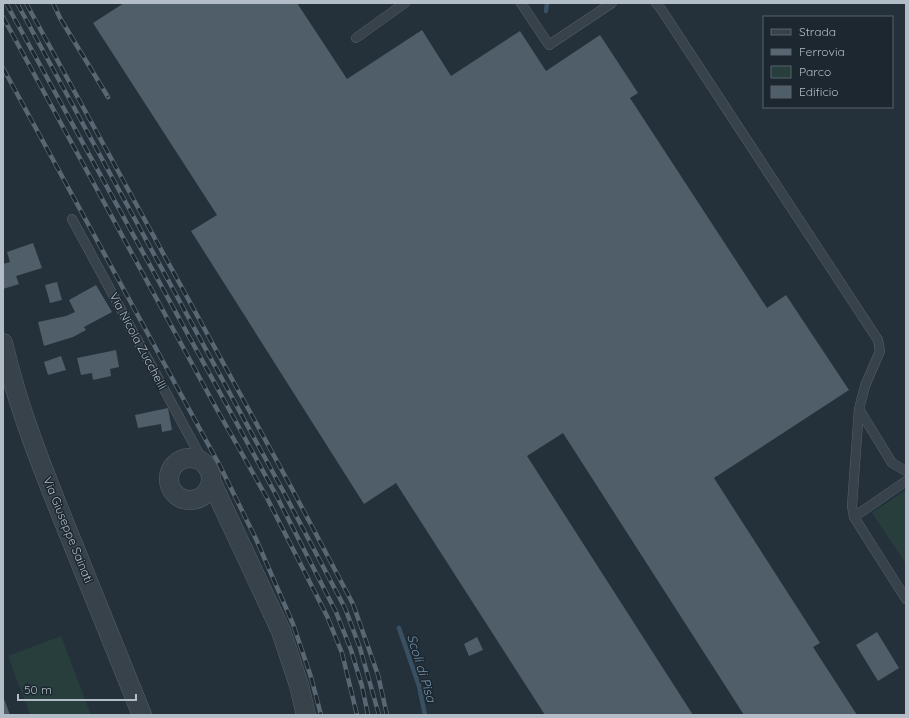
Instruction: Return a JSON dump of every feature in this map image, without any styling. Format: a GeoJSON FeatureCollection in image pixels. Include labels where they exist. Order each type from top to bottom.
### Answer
{"type":"FeatureCollection","features":[{"type":"Feature","properties":{"kind":"street","name":"Via Giuseppe Sainati"},"geometry":{"type":"LineString","coordinates":[[3,343],[18,399],[45,473],[142,715]]}},
{"type":"Feature","properties":{"kind":"street"},"geometry":{"type":"LineString","coordinates":[[204,463],[191,459],[185,459],[179,462],[170,472],[170,486],[173,492],[179,497],[185,500],[193,500],[206,494],[211,481]]}},
{"type":"Feature","properties":{"kind":"street","name":"Via Nicola Zucchelli"},"geometry":{"type":"LineString","coordinates":[[204,463],[281,631],[299,685],[306,715]]}},
{"type":"Feature","properties":{"kind":"lane"},"geometry":{"type":"LineString","coordinates":[[356,38],[405,3]]}},
{"type":"Feature","properties":{"kind":"lane"},"geometry":{"type":"LineString","coordinates":[[521,3],[549,45],[612,3]]}},
{"type":"Feature","properties":{"kind":"lane"},"geometry":{"type":"LineString","coordinates":[[656,3],[875,335],[880,351],[865,386],[859,409],[852,506],[854,517],[906,599]]}},
{"type":"Feature","properties":{"kind":"lane","name":"Via Nicola Zucchelli"},"geometry":{"type":"LineString","coordinates":[[72,219],[204,463]]}},
{"type":"Feature","properties":{"kind":"lane"},"geometry":{"type":"LineString","coordinates":[[859,409],[892,464],[906,471]]}},
{"type":"Feature","properties":{"kind":"lane"},"geometry":{"type":"LineString","coordinates":[[854,517],[906,481]]}},
{"type":"Feature","properties":{"kind":"green space"},"geometry":{"type":"Polygon","coordinates":[[[906,490],[906,564],[872,513],[906,490]]]}},
{"type":"Feature","properties":{"kind":"green space"},"geometry":{"type":"Polygon","coordinates":[[[61,636],[91,715],[30,715],[8,656],[61,636]]]}},
{"type":"Feature","properties":{"kind":"building"},"geometry":{"type":"Polygon","coordinates":[[[124,3],[297,3],[347,79],[422,30],[451,76],[520,31],[546,71],[600,35],[638,93],[630,98],[767,308],[786,295],[849,390],[714,478],[820,643],[813,647],[857,715],[744,715],[563,433],[527,456],[693,715],[545,715],[396,483],[364,504],[191,231],[217,215],[93,23],[124,3]]]}},
{"type":"Feature","properties":{"kind":"building"},"geometry":{"type":"Polygon","coordinates":[[[33,243],[42,268],[16,276],[19,284],[3,289],[3,264],[10,262],[7,252],[33,243]]]}},
{"type":"Feature","properties":{"kind":"building"},"geometry":{"type":"Polygon","coordinates":[[[57,282],[62,300],[50,303],[45,285],[57,282]]]}},
{"type":"Feature","properties":{"kind":"building"},"geometry":{"type":"Polygon","coordinates":[[[96,285],[112,312],[84,327],[86,330],[73,337],[44,346],[38,322],[66,316],[75,312],[69,300],[96,285]]]}},
{"type":"Feature","properties":{"kind":"building"},"geometry":{"type":"Polygon","coordinates":[[[116,350],[119,367],[110,369],[111,376],[93,380],[92,373],[81,375],[77,358],[116,350]]]}},
{"type":"Feature","properties":{"kind":"building"},"geometry":{"type":"Polygon","coordinates":[[[61,356],[66,370],[48,375],[44,362],[61,356]]]}},
{"type":"Feature","properties":{"kind":"building"},"geometry":{"type":"Polygon","coordinates":[[[168,408],[172,430],[162,432],[161,424],[138,428],[135,415],[168,408]]]}},
{"type":"Feature","properties":{"kind":"building"},"geometry":{"type":"Polygon","coordinates":[[[877,632],[899,668],[878,681],[856,645],[877,632]]]}},
{"type":"Feature","properties":{"kind":"building"},"geometry":{"type":"Polygon","coordinates":[[[477,637],[483,650],[469,656],[464,644],[477,637]]]}},
{"type":"Feature","properties":{"kind":"building"},"geometry":{"type":"Polygon","coordinates":[[[3,696],[10,715],[3,715],[3,696]]]}},
{"type":"Feature","properties":{"kind":"waterway","name":"Scoli di Pisa"},"geometry":{"type":"LineString","coordinates":[[546,11],[547,3]]}},
{"type":"Feature","properties":{"kind":"waterway","name":"Scoli di Pisa"},"geometry":{"type":"LineString","coordinates":[[399,628],[419,686],[425,715]]}},
{"type":"Feature","properties":{"kind":"railway"},"geometry":{"type":"LineString","coordinates":[[6,3],[275,493],[336,612],[351,650],[362,686],[368,715]]}},
{"type":"Feature","properties":{"kind":"railway"},"geometry":{"type":"LineString","coordinates":[[17,3],[282,489],[345,608],[360,648],[379,715]]}},
{"type":"Feature","properties":{"kind":"railway"},"geometry":{"type":"LineString","coordinates":[[26,3],[290,485],[353,604],[378,675],[387,715]]}},
{"type":"Feature","properties":{"kind":"railway"},"geometry":{"type":"LineString","coordinates":[[53,3],[60,18],[108,97]]}},
{"type":"Feature","properties":{"kind":"railway"},"geometry":{"type":"LineString","coordinates":[[3,17],[215,406],[267,498],[327,616],[342,653],[357,715]]}},
{"type":"Feature","properties":{"kind":"railway"},"geometry":{"type":"LineString","coordinates":[[3,68],[220,466],[256,539],[293,624],[311,677],[321,715]]}}]}
